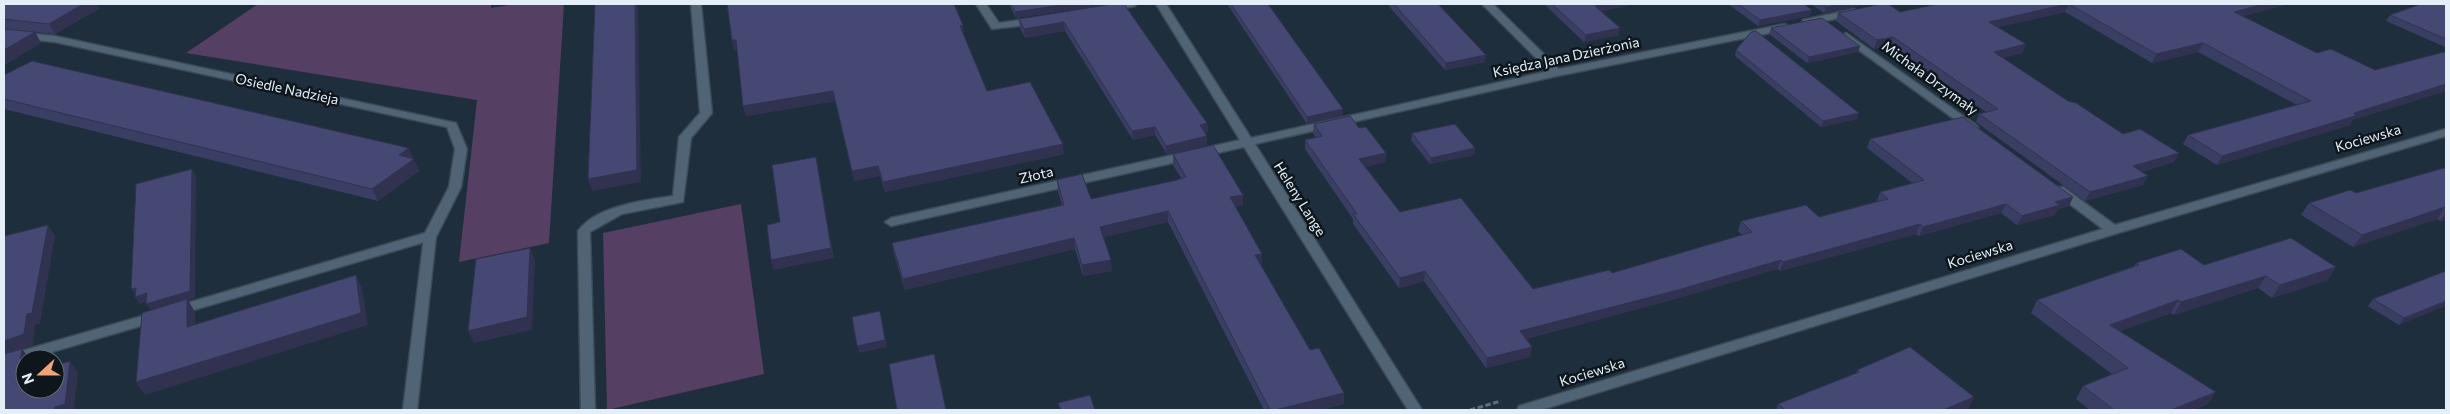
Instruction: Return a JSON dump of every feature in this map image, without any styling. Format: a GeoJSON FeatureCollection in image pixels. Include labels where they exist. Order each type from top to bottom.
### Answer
{"type":"FeatureCollection","features":[{"type":"Feature","properties":{"kind":"street"},"geometry":{"type":"LineString","coordinates":[[588,410],[584,231],[597,220],[630,206],[679,199],[686,137],[706,112],[696,4]]}},
{"type":"Feature","properties":{"kind":"street"},"geometry":{"type":"LineString","coordinates":[[981,4],[996,28],[1043,19]]}},
{"type":"Feature","properties":{"kind":"street"},"geometry":{"type":"LineString","coordinates":[[1099,10],[1130,4]]}},
{"type":"Feature","properties":{"kind":"street","name":"Heleny Lange"},"geometry":{"type":"LineString","coordinates":[[1161,4],[1415,410]]}},
{"type":"Feature","properties":{"kind":"street"},"geometry":{"type":"LineString","coordinates":[[1487,4],[1558,73]]}},
{"type":"Feature","properties":{"kind":"street","name":"Michała Drzymały"},"geometry":{"type":"LineString","coordinates":[[1809,9],[1982,135]]}},
{"type":"Feature","properties":{"kind":"street","name":"Księdza Jana Dzierżonia"},"geometry":{"type":"LineString","coordinates":[[1247,143],[1558,73],[1867,10]]}},
{"type":"Feature","properties":{"kind":"street","name":"Osiedle Nadzieja"},"geometry":{"type":"LineString","coordinates":[[4,34],[56,40],[452,125],[460,149],[455,187],[430,236],[410,410]]}},
{"type":"Feature","properties":{"kind":"street","name":"Kociewska"},"geometry":{"type":"LineString","coordinates":[[1524,410],[2113,230],[2446,132]]}},
{"type":"Feature","properties":{"kind":"street","name":"Złota"},"geometry":{"type":"LineString","coordinates":[[891,222],[1247,143]]}},
{"type":"Feature","properties":{"kind":"street"},"geometry":{"type":"LineString","coordinates":[[2046,181],[2113,230]]}},
{"type":"Feature","properties":{"kind":"street"},"geometry":{"type":"LineString","coordinates":[[4,361],[430,236]]}},
{"type":"Feature","properties":{"kind":"shaded area"},"geometry":{"type":"Polygon","coordinates":[[[258,4],[491,4],[491,8],[515,4],[564,4],[549,243],[459,262],[477,100],[186,53],[258,4]]]}},
{"type":"Feature","properties":{"kind":"shaded area"},"geometry":{"type":"Polygon","coordinates":[[[741,204],[764,374],[607,410],[603,233],[741,204]]]}},
{"type":"Feature","properties":{"kind":"building"},"geometry":{"type":"Polygon","coordinates":[[[4,4],[83,4],[49,24],[4,19],[4,4]]]}},
{"type":"Feature","properties":{"kind":"building"},"geometry":{"type":"Polygon","coordinates":[[[595,4],[635,4],[637,170],[588,179],[595,4]]]}},
{"type":"Feature","properties":{"kind":"building"},"geometry":{"type":"Polygon","coordinates":[[[727,4],[954,4],[963,25],[960,26],[987,91],[1030,82],[1063,144],[883,182],[878,166],[852,171],[833,91],[743,106],[736,40],[732,40],[727,4]]]}},
{"type":"Feature","properties":{"kind":"building"},"geometry":{"type":"Polygon","coordinates":[[[1011,4],[1068,4],[1015,12],[1011,4]]]}},
{"type":"Feature","properties":{"kind":"building"},"geometry":{"type":"Polygon","coordinates":[[[1112,4],[1124,4],[1207,123],[1200,125],[1207,136],[1166,146],[1155,127],[1132,131],[1064,22],[1024,29],[1019,19],[1112,4]]]}},
{"type":"Feature","properties":{"kind":"building"},"geometry":{"type":"Polygon","coordinates":[[[1231,4],[1268,4],[1343,109],[1307,117],[1231,4]]]}},
{"type":"Feature","properties":{"kind":"building"},"geometry":{"type":"Polygon","coordinates":[[[1394,4],[1438,4],[1486,55],[1446,63],[1394,4]]]}},
{"type":"Feature","properties":{"kind":"building"},"geometry":{"type":"Polygon","coordinates":[[[1552,4],[1606,4],[1595,6],[1620,28],[1586,35],[1552,4]]]}},
{"type":"Feature","properties":{"kind":"building"},"geometry":{"type":"Polygon","coordinates":[[[1738,4],[1804,4],[1812,10],[1760,20],[1738,4]]]}},
{"type":"Feature","properties":{"kind":"building"},"geometry":{"type":"Polygon","coordinates":[[[1822,4],[1841,4],[1826,7],[1822,4]]]}},
{"type":"Feature","properties":{"kind":"building"},"geometry":{"type":"Polygon","coordinates":[[[1888,4],[1900,12],[1938,4],[2067,4],[1989,22],[2026,44],[1994,52],[2068,101],[2076,103],[2123,134],[2140,129],[2179,153],[2133,166],[2148,176],[2090,192],[1979,114],[1998,109],[1893,37],[1877,40],[1838,13],[1888,4]]]}},
{"type":"Feature","properties":{"kind":"building"},"geometry":{"type":"Polygon","coordinates":[[[2069,4],[2264,4],[2234,12],[2317,53],[2331,49],[2375,70],[2444,52],[2446,53],[2446,84],[2354,113],[2355,116],[2222,156],[2188,135],[2311,101],[2203,43],[2156,54],[2069,4]]]}},
{"type":"Feature","properties":{"kind":"building"},"geometry":{"type":"Polygon","coordinates":[[[2421,4],[2446,4],[2446,39],[2390,15],[2421,4]]]}},
{"type":"Feature","properties":{"kind":"building"},"geometry":{"type":"Polygon","coordinates":[[[1822,18],[1860,46],[1809,57],[1771,28],[1822,18]]]}},
{"type":"Feature","properties":{"kind":"building"},"geometry":{"type":"Polygon","coordinates":[[[4,29],[35,32],[4,50],[4,29]]]}},
{"type":"Feature","properties":{"kind":"building"},"geometry":{"type":"Polygon","coordinates":[[[1756,31],[1859,113],[1823,121],[1736,50],[1751,32],[1756,31]]]}},
{"type":"Feature","properties":{"kind":"building"},"geometry":{"type":"Polygon","coordinates":[[[32,61],[409,148],[399,155],[414,159],[372,189],[4,99],[4,75],[32,61]]]}},
{"type":"Feature","properties":{"kind":"building"},"geometry":{"type":"Polygon","coordinates":[[[1350,116],[1359,128],[1366,127],[1386,153],[1359,159],[1400,212],[1461,198],[1533,289],[1609,270],[1612,273],[1752,232],[1741,221],[1806,205],[1819,217],[1888,199],[1880,192],[1924,180],[1870,139],[1963,117],[2073,197],[2055,202],[2060,205],[2022,216],[2006,204],[1923,227],[1920,224],[1520,331],[1532,347],[1487,358],[1425,271],[1400,278],[1353,214],[1357,214],[1305,140],[1322,136],[1314,124],[1350,116]]]}},
{"type":"Feature","properties":{"kind":"building"},"geometry":{"type":"Polygon","coordinates":[[[1455,124],[1475,148],[1431,158],[1412,133],[1455,124]]]}},
{"type":"Feature","properties":{"kind":"building"},"geometry":{"type":"Polygon","coordinates":[[[1213,145],[1243,195],[1230,197],[1262,254],[1255,255],[1310,350],[1319,348],[1344,393],[1270,410],[1168,211],[1100,227],[1111,260],[1082,265],[1074,238],[903,279],[892,243],[1064,205],[1057,180],[1082,174],[1091,199],[1177,180],[1186,177],[1173,154],[1213,145]]]}},
{"type":"Feature","properties":{"kind":"building"},"geometry":{"type":"Polygon","coordinates":[[[816,157],[831,248],[771,260],[767,225],[780,222],[772,165],[816,157]]]}},
{"type":"Feature","properties":{"kind":"building"},"geometry":{"type":"Polygon","coordinates":[[[192,169],[190,291],[146,304],[147,293],[135,297],[136,288],[131,289],[136,184],[192,169]]]}},
{"type":"Feature","properties":{"kind":"building"},"geometry":{"type":"Polygon","coordinates":[[[2446,169],[2446,208],[2362,235],[2309,203],[2350,190],[2356,193],[2446,169]]]}},
{"type":"Feature","properties":{"kind":"building"},"geometry":{"type":"Polygon","coordinates":[[[48,225],[32,313],[27,314],[24,334],[4,341],[4,236],[48,225]]]}},
{"type":"Feature","properties":{"kind":"building"},"geometry":{"type":"Polygon","coordinates":[[[2291,238],[2336,267],[2280,285],[2266,276],[2181,302],[2178,300],[2110,325],[2216,392],[2171,410],[2114,410],[2083,386],[2128,368],[2037,300],[2139,265],[2136,263],[2181,249],[2204,265],[2291,238]]]}},
{"type":"Feature","properties":{"kind":"building"},"geometry":{"type":"Polygon","coordinates":[[[530,248],[527,317],[468,331],[476,259],[530,248]]]}},
{"type":"Feature","properties":{"kind":"building"},"geometry":{"type":"Polygon","coordinates":[[[2446,271],[2446,301],[2404,318],[2373,299],[2446,271]]]}},
{"type":"Feature","properties":{"kind":"building"},"geometry":{"type":"Polygon","coordinates":[[[356,275],[361,313],[136,382],[142,313],[187,299],[187,327],[356,275]]]}},
{"type":"Feature","properties":{"kind":"building"},"geometry":{"type":"Polygon","coordinates":[[[880,311],[885,340],[857,346],[852,317],[880,311]]]}},
{"type":"Feature","properties":{"kind":"building"},"geometry":{"type":"Polygon","coordinates":[[[1910,347],[1974,397],[1943,410],[1785,410],[1778,404],[1859,372],[1857,370],[1910,347]]]}},
{"type":"Feature","properties":{"kind":"building"},"geometry":{"type":"Polygon","coordinates":[[[15,351],[15,399],[65,399],[65,363],[70,361],[65,404],[55,407],[55,410],[4,410],[4,354],[15,351]]]}},
{"type":"Feature","properties":{"kind":"building"},"geometry":{"type":"Polygon","coordinates":[[[934,354],[946,410],[897,410],[889,364],[934,354]]]}},
{"type":"Feature","properties":{"kind":"building"},"geometry":{"type":"Polygon","coordinates":[[[1090,395],[1095,410],[1061,410],[1058,403],[1090,395]]]}}]}
